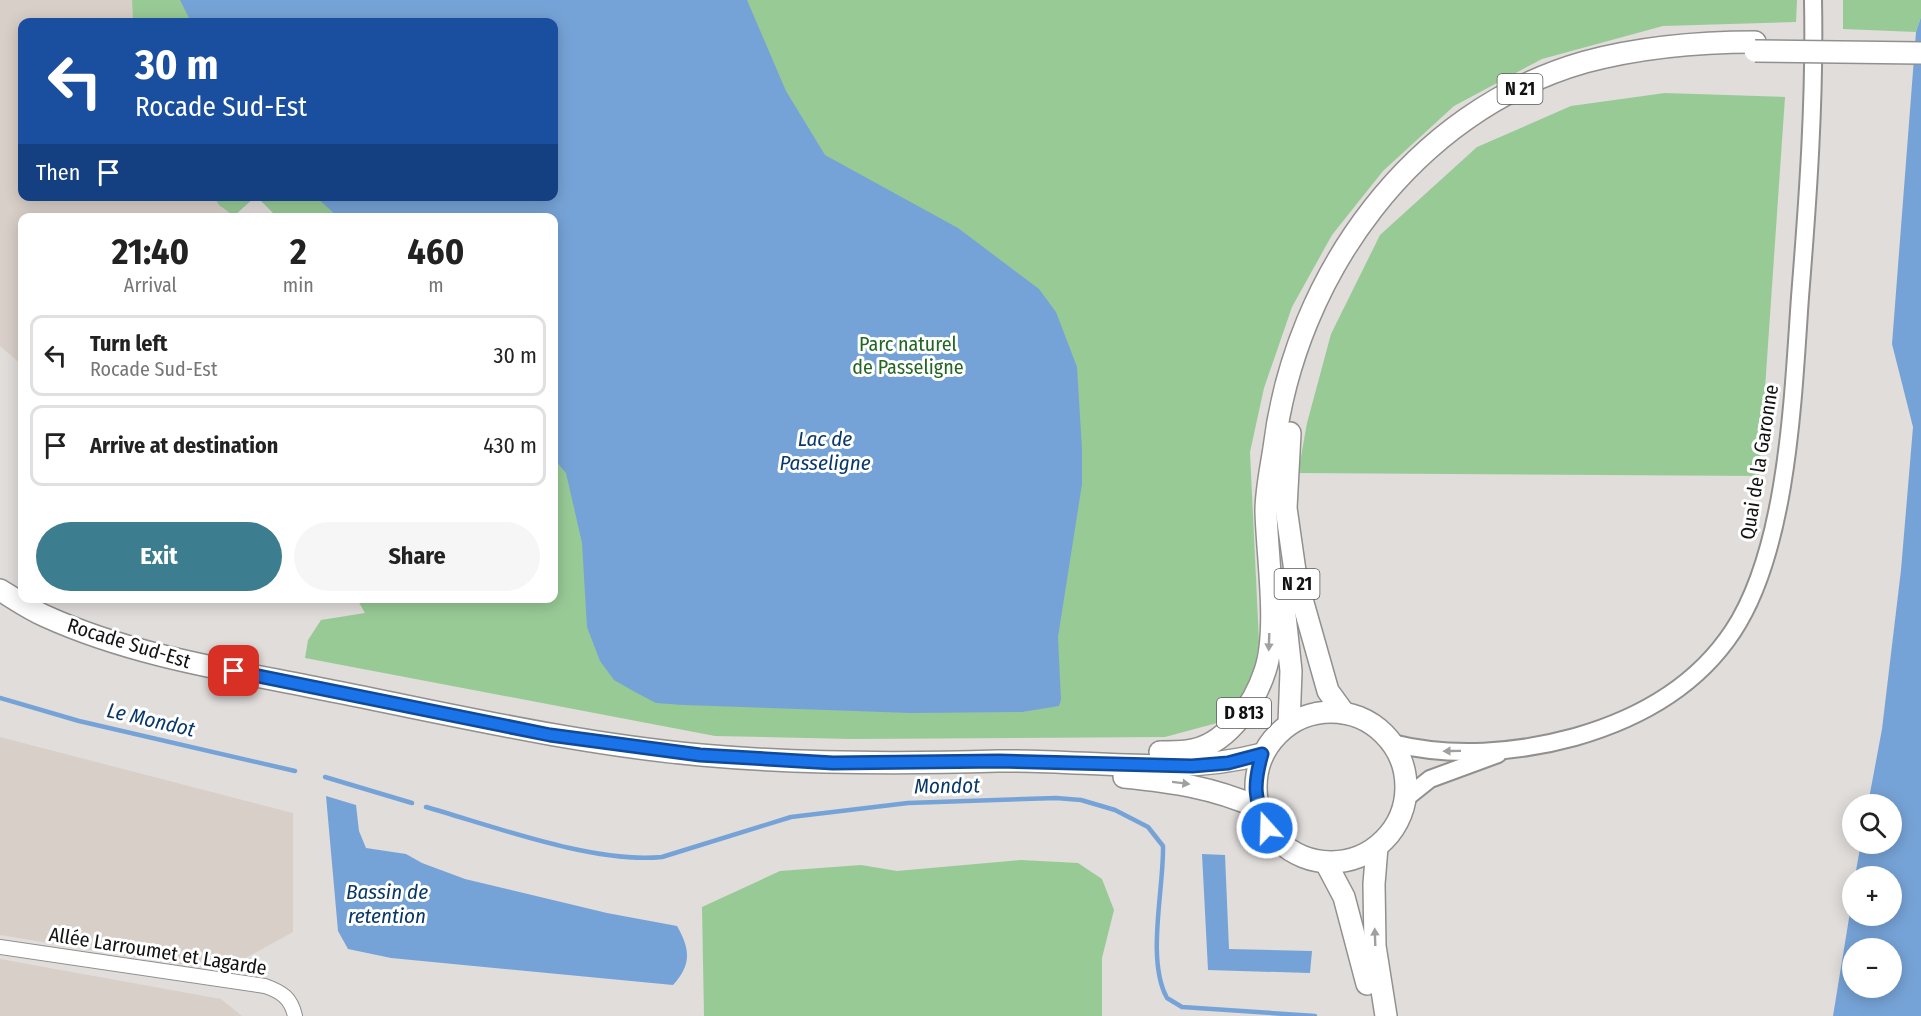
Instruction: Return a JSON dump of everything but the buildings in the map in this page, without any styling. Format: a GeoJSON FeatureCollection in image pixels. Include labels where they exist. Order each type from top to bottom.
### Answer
{"type":"FeatureCollection","features":[{"type":"Feature","properties":{"kind":"main road","name":"N 21"},"geometry":{"type":"LineString","coordinates":[[1289,724],[1291,671],[1275,511],[1275,437],[1285,381],[1302,333],[1337,260],[1366,216],[1423,154],[1493,103],[1525,86],[1585,62],[1670,45],[1921,44]]}},
{"type":"Feature","properties":{"kind":"main road","name":"N 21"},"geometry":{"type":"LineString","coordinates":[[1344,712],[1328,691],[1296,578],[1286,508],[1287,446],[1296,394],[1323,314],[1351,256],[1368,229],[1419,170],[1463,133],[1520,98],[1577,74],[1611,65],[1660,56],[1755,46],[1921,53]]}},
{"type":"Feature","properties":{"kind":"main road","name":"D 813"},"geometry":{"type":"LineString","coordinates":[[977,763],[1005,752],[1188,751],[1209,744],[1248,709],[1269,658],[1271,597],[1266,508],[1275,437]]}},
{"type":"Feature","properties":{"kind":"main road","name":"Rocade Sud-Est"},"geometry":{"type":"LineString","coordinates":[[0,590],[18,601]]}},
{"type":"Feature","properties":{"kind":"main road","name":"Rocade Sud-Est"},"geometry":{"type":"LineString","coordinates":[[22,603],[43,616],[127,646],[188,662],[550,735],[700,755],[833,763],[999,761],[1192,766],[1228,763],[1262,754]]}},
{"type":"Feature","properties":{"kind":"main road"},"geometry":{"type":"LineString","coordinates":[[1325,711],[1344,712],[1371,724],[1392,743],[1404,770],[1406,799],[1400,818],[1390,834],[1377,847],[1353,859],[1326,863],[1303,858],[1283,846],[1267,828],[1257,807],[1255,780],[1262,754],[1273,737],[1289,724],[1306,715],[1325,711]]}},
{"type":"Feature","properties":{"kind":"main road","name":"Rocade Sud-Est"},"geometry":{"type":"LineString","coordinates":[[977,763],[1188,783],[1225,793],[1257,807]]}},
{"type":"Feature","properties":{"kind":"main road"},"geometry":{"type":"LineString","coordinates":[[1377,847],[1374,884],[1374,946],[1386,1016]]}},
{"type":"Feature","properties":{"kind":"main road"},"geometry":{"type":"LineString","coordinates":[[1326,863],[1344,897],[1361,955],[1373,1016]]}},
{"type":"Feature","properties":{"kind":"street","name":"Quai de la Garonne"},"geometry":{"type":"LineString","coordinates":[[1392,743],[1429,751],[1511,750],[1557,742],[1617,725],[1653,706],[1704,669],[1734,631],[1761,573],[1772,535],[1788,428],[1810,167],[1813,67],[1812,0]]}},
{"type":"Feature","properties":{"kind":"street","name":"Quai de la Garonne"},"geometry":{"type":"LineString","coordinates":[[1406,799],[1430,779],[1511,750]]}},
{"type":"Feature","properties":{"kind":"street","name":"Allée Larroumet et Lagarde"},"geometry":{"type":"LineString","coordinates":[[0,947],[265,986],[282,992],[292,1005],[295,1016]]}},
{"type":"Feature","properties":{"kind":"shaded area"},"geometry":{"type":"Polygon","coordinates":[[[0,0],[132,0],[133,18],[18,18],[18,201],[216,201],[230,213],[18,213],[18,362],[0,346],[0,0]]]}},
{"type":"Feature","properties":{"kind":"shaded area"},"geometry":{"type":"Polygon","coordinates":[[[0,737],[293,813],[293,932],[222,971],[0,935],[0,737]]]}},
{"type":"Feature","properties":{"kind":"shaded area"},"geometry":{"type":"Polygon","coordinates":[[[0,959],[221,999],[242,1016],[0,1016],[0,959]]]}},
{"type":"Feature","properties":{"kind":"green space","name":"Parc naturel de Passeligne"},"geometry":{"type":"Polygon","coordinates":[[[132,0],[1797,0],[1796,22],[1663,26],[1542,59],[1454,106],[1383,171],[1332,235],[1292,307],[1264,388],[1250,452],[1259,642],[1251,689],[1217,723],[1165,737],[852,739],[715,736],[305,658],[308,640],[321,620],[365,613],[359,603],[558,603],[558,213],[273,213],[261,201],[558,201],[558,18],[133,18],[132,0]]]}},
{"type":"Feature","properties":{"kind":"green space"},"geometry":{"type":"Polygon","coordinates":[[[1843,0],[1921,0],[1921,17],[1916,32],[1843,29],[1843,0]]]}},
{"type":"Feature","properties":{"kind":"green space"},"geometry":{"type":"Polygon","coordinates":[[[1665,93],[1785,97],[1759,476],[1298,473],[1307,423],[1331,334],[1380,235],[1477,147],[1571,106],[1665,93]]]}},
{"type":"Feature","properties":{"kind":"green space"},"geometry":{"type":"Polygon","coordinates":[[[216,201],[251,201],[237,213],[230,213],[216,201]]]}},
{"type":"Feature","properties":{"kind":"green space"},"geometry":{"type":"Polygon","coordinates":[[[1021,860],[1078,863],[1102,879],[1114,910],[1102,958],[1102,1016],[704,1016],[702,907],[780,871],[861,865],[897,871],[1021,860]]]}},
{"type":"Feature","properties":{"kind":"water","name":"Lac de Passeligne"},"geometry":{"type":"Polygon","coordinates":[[[180,0],[747,0],[786,91],[825,155],[958,228],[1039,289],[1056,312],[1077,367],[1082,449],[1082,484],[1058,637],[1061,700],[1059,706],[1022,712],[911,713],[683,705],[656,703],[614,680],[600,661],[587,627],[582,543],[566,473],[558,464],[558,213],[334,213],[320,201],[558,201],[558,18],[189,18],[180,0]]]}},
{"type":"Feature","properties":{"kind":"water"},"geometry":{"type":"Polygon","coordinates":[[[1921,17],[1921,1016],[1833,1016],[1842,961],[1842,998],[1902,998],[1902,938],[1846,938],[1848,926],[1902,926],[1902,866],[1857,866],[1859,854],[1902,854],[1902,794],[1870,794],[1882,729],[1901,570],[1913,427],[1892,344],[1916,32],[1921,17]]]}},
{"type":"Feature","properties":{"kind":"water","name":"Bassin de retention"},"geometry":{"type":"Polygon","coordinates":[[[326,796],[356,805],[359,831],[366,848],[406,854],[422,863],[465,879],[607,913],[677,926],[685,942],[687,956],[683,970],[673,985],[391,958],[348,949],[338,931],[326,796]]]}},
{"type":"Feature","properties":{"kind":"water"},"geometry":{"type":"Polygon","coordinates":[[[1202,854],[1225,855],[1229,949],[1312,951],[1310,973],[1208,970],[1202,854]]]}},
{"type":"Feature","properties":{"kind":"waterway","name":"Le Mondot"},"geometry":{"type":"LineString","coordinates":[[0,698],[79,721],[295,771]]}},
{"type":"Feature","properties":{"kind":"waterway"},"geometry":{"type":"LineString","coordinates":[[325,777],[412,803]]}},
{"type":"Feature","properties":{"kind":"waterway","name":"Mondot"},"geometry":{"type":"LineString","coordinates":[[426,807],[544,842],[606,855],[635,858],[662,857],[791,817],[908,803],[1056,798],[1081,800],[1115,810],[1148,827],[1163,846],[1157,945],[1161,982],[1167,998],[1182,1007],[1315,1016]]}},
{"type":"Feature","properties":{"kind":"route"},"geometry":{"type":"LineString","coordinates":[[234,671],[550,735],[700,755],[833,763],[999,761],[1192,766],[1228,763],[1262,754],[1255,780],[1257,807],[1267,828]]}}]}
